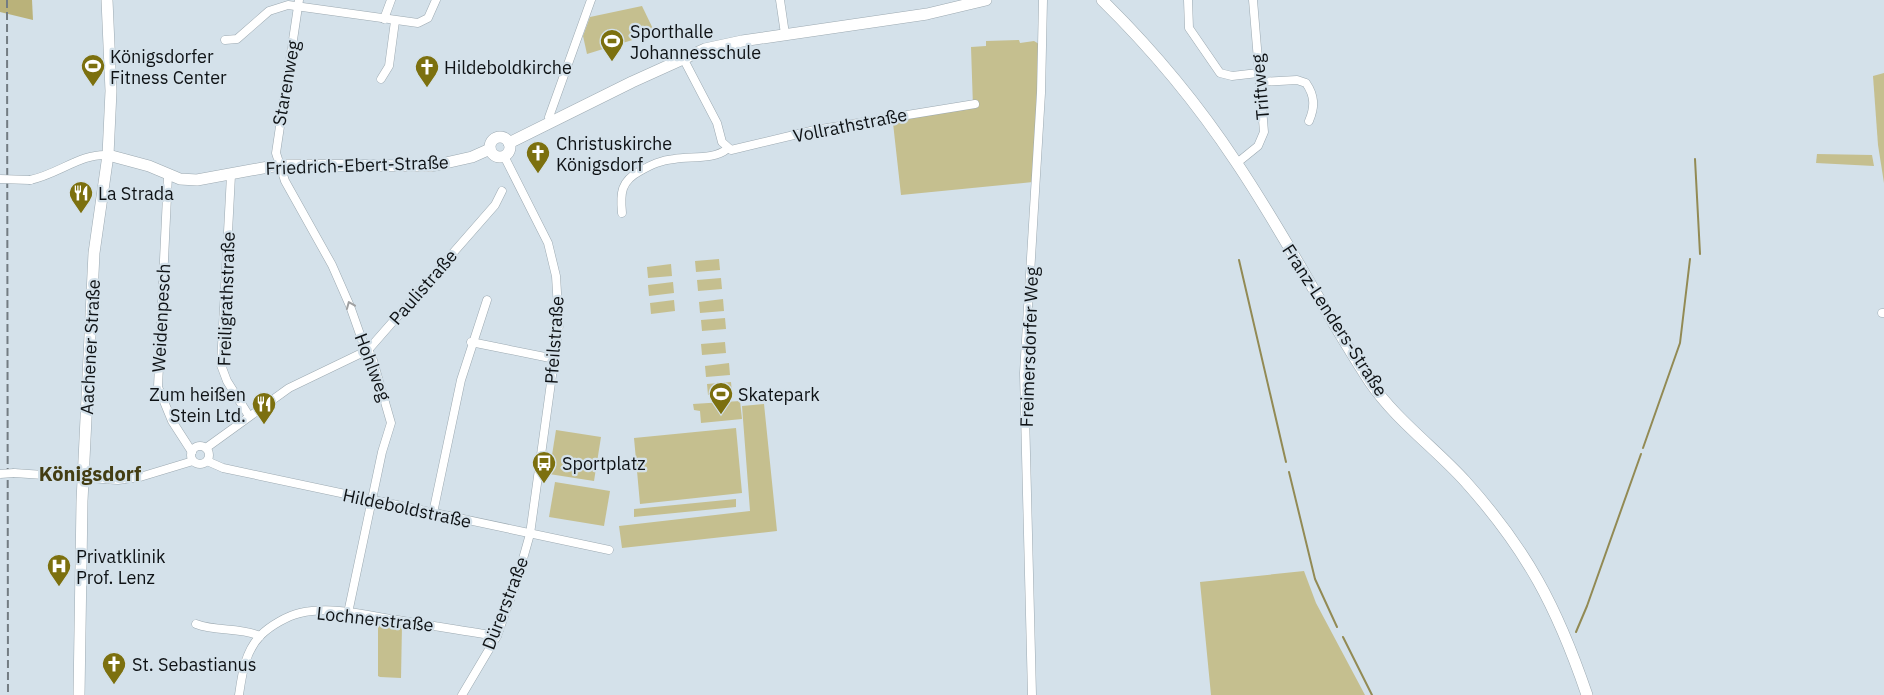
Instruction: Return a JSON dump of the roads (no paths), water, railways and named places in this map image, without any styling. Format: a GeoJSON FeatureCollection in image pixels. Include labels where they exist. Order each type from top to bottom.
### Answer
{"type":"FeatureCollection","features":[{"type":"Feature","properties":{"kind":"street","name":"Aachener Straße"},"geometry":{"type":"LineString","coordinates":[[79,695],[83,478],[94,253],[108,156],[112,91],[107,0]]}},
{"type":"Feature","properties":{"kind":"street"},"geometry":{"type":"LineString","coordinates":[[384,19],[391,0]]}},
{"type":"Feature","properties":{"kind":"street"},"geometry":{"type":"LineString","coordinates":[[225,40],[237,39],[269,11],[288,5],[299,3],[409,23],[423,21],[432,12],[436,0]]}},
{"type":"Feature","properties":{"kind":"street"},"geometry":{"type":"LineString","coordinates":[[550,123],[549,117],[590,0]]}},
{"type":"Feature","properties":{"kind":"street"},"geometry":{"type":"LineString","coordinates":[[780,0],[785,34]]}},
{"type":"Feature","properties":{"kind":"street"},"geometry":{"type":"LineString","coordinates":[[509,143],[683,58],[725,44],[927,14],[986,0]]}},
{"type":"Feature","properties":{"kind":"street","name":"Freimersdorfer Weg"},"geometry":{"type":"LineString","coordinates":[[1032,695],[1024,373],[1038,153],[1043,0]]}},
{"type":"Feature","properties":{"kind":"street","name":"Franz-Lenders-Straße"},"geometry":{"type":"LineString","coordinates":[[1102,0],[1184,90],[1237,163],[1372,384],[1464,480],[1514,540],[1561,622],[1587,695]]}},
{"type":"Feature","properties":{"kind":"street"},"geometry":{"type":"LineString","coordinates":[[1188,0],[1189,28],[1220,73],[1232,76],[1258,73]]}},
{"type":"Feature","properties":{"kind":"street","name":"Triftweg"},"geometry":{"type":"LineString","coordinates":[[1237,163],[1251,154],[1263,138],[1253,0]]}},
{"type":"Feature","properties":{"kind":"street","name":"Starenweg"},"geometry":{"type":"LineString","coordinates":[[278,165],[276,143],[299,3]]}},
{"type":"Feature","properties":{"kind":"street"},"geometry":{"type":"LineString","coordinates":[[381,79],[389,66],[395,21]]}},
{"type":"Feature","properties":{"kind":"street"},"geometry":{"type":"LineString","coordinates":[[683,58],[717,123],[722,142],[727,148]]}},
{"type":"Feature","properties":{"kind":"street"},"geometry":{"type":"LineString","coordinates":[[1260,82],[1297,80],[1306,83],[1314,100],[1314,110],[1310,121]]}},
{"type":"Feature","properties":{"kind":"street","name":"Vollrathstraße"},"geometry":{"type":"LineString","coordinates":[[622,213],[620,196],[624,183],[634,174],[656,163],[719,154],[727,148],[735,150],[815,130],[975,104]]}},
{"type":"Feature","properties":{"kind":"street"},"geometry":{"type":"LineString","coordinates":[[495,138],[504,138],[509,143],[509,149],[504,156],[496,156],[490,150],[490,143],[495,138]]}},
{"type":"Feature","properties":{"kind":"street","name":"Friedrich-Ebert-Straße"},"geometry":{"type":"LineString","coordinates":[[108,156],[149,166],[168,175],[197,180],[278,165],[432,166],[472,157],[490,150]]}},
{"type":"Feature","properties":{"kind":"street"},"geometry":{"type":"LineString","coordinates":[[0,178],[30,180],[61,170],[90,156],[108,156]]}},
{"type":"Feature","properties":{"kind":"street","name":"Pfeilstraße"},"geometry":{"type":"LineString","coordinates":[[504,156],[545,236],[554,263],[559,299],[555,359],[530,534]]}},
{"type":"Feature","properties":{"kind":"street","name":"Hohlweg"},"geometry":{"type":"LineString","coordinates":[[278,165],[332,265],[372,357],[391,423],[382,452],[348,613]]}},
{"type":"Feature","properties":{"kind":"street","name":"Weidenpesch"},"geometry":{"type":"LineString","coordinates":[[168,175],[158,387],[172,421],[192,452]]}},
{"type":"Feature","properties":{"kind":"street","name":"Freiligrathstraße"},"geometry":{"type":"LineString","coordinates":[[232,175],[222,365],[226,382],[249,416]]}},
{"type":"Feature","properties":{"kind":"street","name":"Paulistraße"},"geometry":{"type":"LineString","coordinates":[[192,452],[198,446],[206,448],[289,388],[368,350],[495,205],[502,191]]}},
{"type":"Feature","properties":{"kind":"street"},"geometry":{"type":"LineString","coordinates":[[433,513],[458,389],[471,342],[487,300]]}},
{"type":"Feature","properties":{"kind":"street"},"geometry":{"type":"LineString","coordinates":[[471,342],[555,359]]}},
{"type":"Feature","properties":{"kind":"street"},"geometry":{"type":"LineString","coordinates":[[0,474],[26,473],[118,480],[140,477],[194,461],[199,464],[207,461],[209,453],[206,448]]}},
{"type":"Feature","properties":{"kind":"street"},"geometry":{"type":"LineString","coordinates":[[192,452],[194,461]]}},
{"type":"Feature","properties":{"kind":"street","name":"Hildeboldstraße"},"geometry":{"type":"LineString","coordinates":[[207,461],[223,468],[608,550]]}},
{"type":"Feature","properties":{"kind":"street","name":"Dürerstraße"},"geometry":{"type":"LineString","coordinates":[[462,695],[496,636],[517,580],[530,534]]}},
{"type":"Feature","properties":{"kind":"street","name":"Lochnerstraße"},"geometry":{"type":"LineString","coordinates":[[239,695],[249,651],[260,636],[282,621],[299,613],[315,611],[348,613],[496,636]]}},
{"type":"Feature","properties":{"kind":"street"},"geometry":{"type":"LineString","coordinates":[[196,624],[209,629],[249,631],[260,636]]}},
{"type":"Feature","properties":{"kind":"waterway"},"geometry":{"type":"LineString","coordinates":[[1695,159],[1700,254]]}},
{"type":"Feature","properties":{"kind":"waterway"},"geometry":{"type":"LineString","coordinates":[[1643,448],[1680,343],[1690,259]]}},
{"type":"Feature","properties":{"kind":"waterway"},"geometry":{"type":"LineString","coordinates":[[1239,260],[1286,462]]}},
{"type":"Feature","properties":{"kind":"waterway"},"geometry":{"type":"LineString","coordinates":[[1576,632],[1641,454]]}},
{"type":"Feature","properties":{"kind":"waterway"},"geometry":{"type":"LineString","coordinates":[[1289,472],[1315,579],[1337,627]]}},
{"type":"Feature","properties":{"kind":"waterway"},"geometry":{"type":"LineString","coordinates":[[1343,637],[1372,695]]}},
{"type":"Feature","properties":{"kind":"railway"},"geometry":{"type":"LineString","coordinates":[[7,0],[8,695]]}},
{"type":"Feature","properties":{"kind":"place","name":"Sporthalle Johannesschule"},"geometry":{"type":"Point","coordinates":[612,62]}},
{"type":"Feature","properties":{"kind":"place","name":"Königsdorfer Fitness Center"},"geometry":{"type":"Point","coordinates":[93,87]}},
{"type":"Feature","properties":{"kind":"place","name":"Hildeboldkirche"},"geometry":{"type":"Point","coordinates":[427,88]}},
{"type":"Feature","properties":{"kind":"place","name":"Christuskirche Königsdorf"},"geometry":{"type":"Point","coordinates":[538,174]}},
{"type":"Feature","properties":{"kind":"place","name":"La Strada"},"geometry":{"type":"Point","coordinates":[81,214]}},
{"type":"Feature","properties":{"kind":"place","name":"Skatepark"},"geometry":{"type":"Point","coordinates":[721,415]}},
{"type":"Feature","properties":{"kind":"place","name":"Zum heißen Stein Ltd."},"geometry":{"type":"Point","coordinates":[264,425]}},
{"type":"Feature","properties":{"kind":"place","name":"Sportplatz"},"geometry":{"type":"Point","coordinates":[544,484]}},
{"type":"Feature","properties":{"kind":"place","name":"Privatklinik Prof. Lenz"},"geometry":{"type":"Point","coordinates":[59,587]}},
{"type":"Feature","properties":{"kind":"place","name":"St. Sebastianus"},"geometry":{"type":"Point","coordinates":[114,685]}},
{"type":"Feature","properties":{"kind":"district","name":"Königsdorf"},"geometry":{"type":"Point","coordinates":[90,473]}}]}
